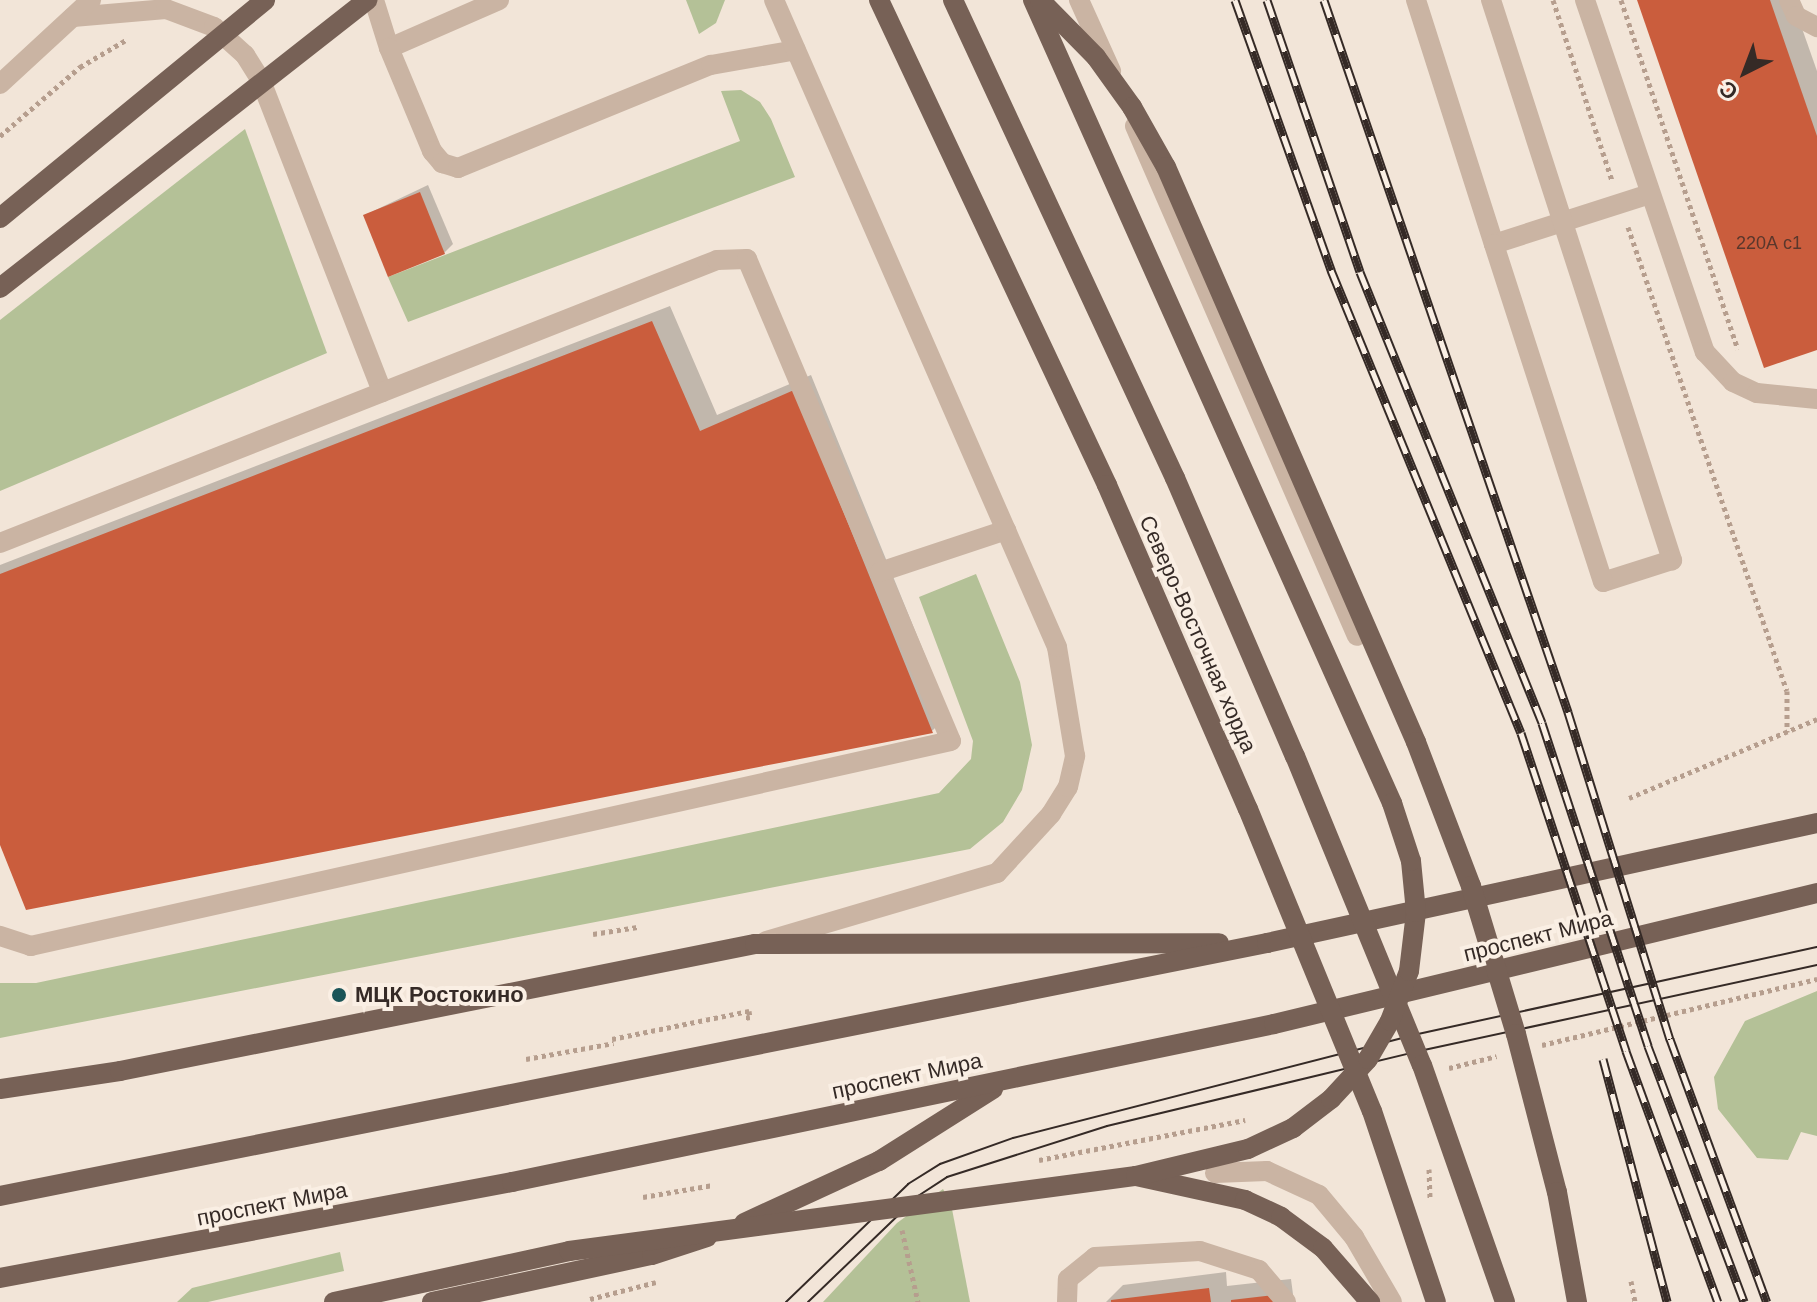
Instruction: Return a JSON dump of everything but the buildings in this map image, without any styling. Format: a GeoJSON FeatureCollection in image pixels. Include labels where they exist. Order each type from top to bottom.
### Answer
{"type":"FeatureCollection","features":[{"type":"Feature","properties":{"kind":"main road"},"geometry":{"type":"LineString","coordinates":[[0,218],[265,0]]}},
{"type":"Feature","properties":{"kind":"main road"},"geometry":{"type":"LineString","coordinates":[[0,288],[367,0]]}},
{"type":"Feature","properties":{"kind":"main road","name":"Северо-Восточная хорда"},"geometry":{"type":"LineString","coordinates":[[879,0],[1107,485],[1248,809],[1372,1111],[1436,1302]]}},
{"type":"Feature","properties":{"kind":"main road","name":"Северо-Восточная хорда"},"geometry":{"type":"LineString","coordinates":[[953,0],[1175,478],[1295,756],[1422,1065],[1505,1302]]}},
{"type":"Feature","properties":{"kind":"main road"},"geometry":{"type":"LineString","coordinates":[[334,1302],[569,1251],[1136,1176],[1248,1149],[1293,1128],[1331,1099],[1368,1059],[1390,1021],[1409,971],[1414,886],[1392,803],[1033,0]]}},
{"type":"Feature","properties":{"kind":"main road"},"geometry":{"type":"LineString","coordinates":[[1040,0],[1096,57],[1166,167],[1416,742],[1471,886],[1516,1034],[1557,1192],[1577,1302]]}},
{"type":"Feature","properties":{"kind":"main road"},"geometry":{"type":"LineString","coordinates":[[0,1196],[1267,943],[1817,823]]}},
{"type":"Feature","properties":{"kind":"main road","name":"проспект Мира"},"geometry":{"type":"LineString","coordinates":[[0,1278],[481,1188],[1274,1024],[1817,893]]}},
{"type":"Feature","properties":{"kind":"main road"},"geometry":{"type":"LineString","coordinates":[[0,1089],[120,1071],[755,944],[1267,943]]}},
{"type":"Feature","properties":{"kind":"main road"},"geometry":{"type":"LineString","coordinates":[[432,1302],[652,1255],[768,1214],[879,1161],[1014,1078]]}},
{"type":"Feature","properties":{"kind":"main road"},"geometry":{"type":"LineString","coordinates":[[1136,1176],[1245,1200],[1281,1217],[1323,1248],[1370,1302]]}},
{"type":"Feature","properties":{"kind":"street"},"geometry":{"type":"LineString","coordinates":[[0,84],[91,0]]}},
{"type":"Feature","properties":{"kind":"street"},"geometry":{"type":"LineString","coordinates":[[374,0],[389,48],[432,151],[442,163],[458,168],[711,65],[796,50]]}},
{"type":"Feature","properties":{"kind":"street"},"geometry":{"type":"LineString","coordinates":[[389,48],[499,0]]}},
{"type":"Feature","properties":{"kind":"street"},"geometry":{"type":"LineString","coordinates":[[755,944],[997,873],[1035,836],[1068,787],[1075,756],[1060,660],[774,0]]}},
{"type":"Feature","properties":{"kind":"street"},"geometry":{"type":"LineString","coordinates":[[1079,0],[1357,636]]}},
{"type":"Feature","properties":{"kind":"street"},"geometry":{"type":"LineString","coordinates":[[1416,0],[1603,582],[1672,560],[1491,0]]}},
{"type":"Feature","properties":{"kind":"street"},"geometry":{"type":"LineString","coordinates":[[1585,0],[1705,352],[1717,368],[1757,393],[1817,399]]}},
{"type":"Feature","properties":{"kind":"street"},"geometry":{"type":"LineString","coordinates":[[1789,0],[1796,16],[1817,27]]}},
{"type":"Feature","properties":{"kind":"street"},"geometry":{"type":"LineString","coordinates":[[73,17],[166,9],[214,27],[245,55],[261,81],[382,392]]}},
{"type":"Feature","properties":{"kind":"street"},"geometry":{"type":"LineString","coordinates":[[1494,244],[1650,194]]}},
{"type":"Feature","properties":{"kind":"street"},"geometry":{"type":"LineString","coordinates":[[0,543],[717,260],[747,259],[951,741],[31,946],[0,936]]}},
{"type":"Feature","properties":{"kind":"street"},"geometry":{"type":"LineString","coordinates":[[880,572],[1006,530]]}},
{"type":"Feature","properties":{"kind":"street"},"geometry":{"type":"LineString","coordinates":[[1215,1173],[1267,1171],[1319,1195],[1354,1237],[1392,1302]]}},
{"type":"Feature","properties":{"kind":"street"},"geometry":{"type":"LineString","coordinates":[[1067,1302],[1068,1279],[1095,1257],[1200,1251],[1259,1270],[1286,1302]]}},
{"type":"Feature","properties":{"kind":"path"},"geometry":{"type":"LineString","coordinates":[[1553,0],[1787,691],[1787,732]]}},
{"type":"Feature","properties":{"kind":"path"},"geometry":{"type":"LineString","coordinates":[[1621,0],[1740,355]]}},
{"type":"Feature","properties":{"kind":"path"},"geometry":{"type":"LineString","coordinates":[[0,136],[80,67],[134,35]]}},
{"type":"Feature","properties":{"kind":"path"},"geometry":{"type":"LineString","coordinates":[[1629,798],[1817,719]]}},
{"type":"Feature","properties":{"kind":"path"},"geometry":{"type":"LineString","coordinates":[[593,934],[637,927]]}},
{"type":"Feature","properties":{"kind":"path"},"geometry":{"type":"LineString","coordinates":[[1567,1039],[1817,979]]}},
{"type":"Feature","properties":{"kind":"path"},"geometry":{"type":"LineString","coordinates":[[526,1059],[614,1043],[750,1017],[749,1011],[614,1043]]}},
{"type":"Feature","properties":{"kind":"path"},"geometry":{"type":"LineString","coordinates":[[1023,1164],[1254,1119]]}},
{"type":"Feature","properties":{"kind":"path"},"geometry":{"type":"LineString","coordinates":[[643,1197],[713,1185]]}},
{"type":"Feature","properties":{"kind":"path"},"geometry":{"type":"LineString","coordinates":[[902,1228],[918,1302]]}},
{"type":"Feature","properties":{"kind":"path"},"geometry":{"type":"LineString","coordinates":[[590,1299],[647,1288],[660,1279]]}},
{"type":"Feature","properties":{"kind":"path"},"geometry":{"type":"LineString","coordinates":[[1631,1281],[1635,1302]]}},
{"type":"Feature","properties":{"kind":"green space"},"geometry":{"type":"Polygon","coordinates":[[[686,0],[725,0],[716,23],[699,34],[686,0]]]}},
{"type":"Feature","properties":{"kind":"green space"},"geometry":{"type":"Polygon","coordinates":[[[741,90],[760,102],[771,119],[795,177],[408,322],[388,277],[740,141],[721,91],[741,90]]]}},
{"type":"Feature","properties":{"kind":"green space"},"geometry":{"type":"Polygon","coordinates":[[[245,129],[327,353],[0,491],[0,320],[245,129]]]}},
{"type":"Feature","properties":{"kind":"green space"},"geometry":{"type":"Polygon","coordinates":[[[976,574],[1020,682],[1032,745],[1022,790],[1003,822],[970,849],[0,1038],[0,983],[36,983],[939,793],[971,759],[973,741],[919,597],[976,574]]]}},
{"type":"Feature","properties":{"kind":"green space"},"geometry":{"type":"Polygon","coordinates":[[[1817,991],[1817,1136],[1801,1132],[1788,1160],[1757,1158],[1718,1109],[1714,1077],[1745,1021],[1817,991]]]}},
{"type":"Feature","properties":{"kind":"green space"},"geometry":{"type":"Polygon","coordinates":[[[943,1189],[951,1204],[970,1302],[823,1302],[897,1223],[943,1189]]]}},
{"type":"Feature","properties":{"kind":"green space"},"geometry":{"type":"Polygon","coordinates":[[[340,1252],[344,1271],[208,1302],[177,1302],[192,1288],[340,1252]]]}},
{"type":"Feature","properties":{"kind":"tram line"},"geometry":{"type":"LineString","coordinates":[[786,1302],[908,1184],[940,1164],[1013,1138],[1418,1034],[1817,947]]}},
{"type":"Feature","properties":{"kind":"tram line"},"geometry":{"type":"LineString","coordinates":[[808,1302],[918,1196],[947,1177],[1107,1126],[1424,1050],[1817,965]]}},
{"type":"Feature","properties":{"kind":"railway"},"geometry":{"type":"LineString","coordinates":[[1235,0],[1331,270],[1521,733],[1626,1051],[1718,1302]]}},
{"type":"Feature","properties":{"kind":"railway"},"geometry":{"type":"LineString","coordinates":[[1267,0],[1360,272],[1542,723],[1648,1046],[1744,1302]]}},
{"type":"Feature","properties":{"kind":"railway"},"geometry":{"type":"LineString","coordinates":[[1324,0],[1568,712],[1670,1039],[1767,1302]]}},
{"type":"Feature","properties":{"kind":"railway"},"geometry":{"type":"LineString","coordinates":[[1603,1059],[1667,1302]]}},
{"type":"Feature","properties":{"kind":"place","name":"МЦК Ростокино"},"geometry":{"type":"Point","coordinates":[339,995]}}]}
